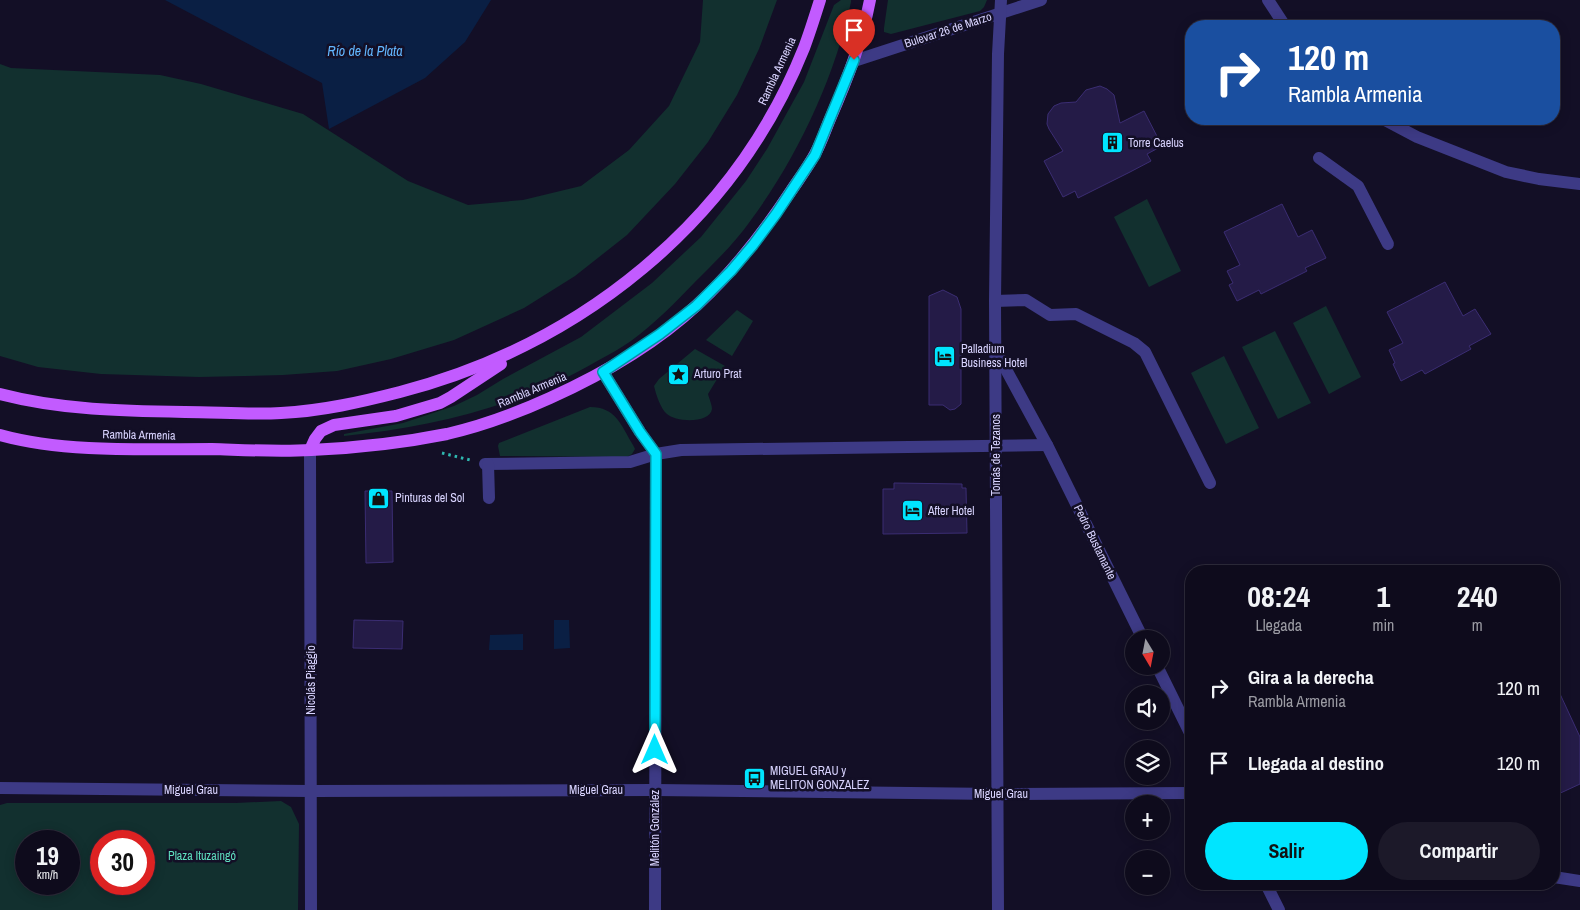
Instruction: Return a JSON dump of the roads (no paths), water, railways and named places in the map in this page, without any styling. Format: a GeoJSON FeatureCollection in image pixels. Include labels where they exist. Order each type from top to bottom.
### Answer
{"type":"FeatureCollection","features":[{"type":"Feature","properties":{"kind":"main road","name":"Rambla Armenia"},"geometry":{"type":"LineString","coordinates":[[0,394],[31,402],[110,410],[280,414],[362,402],[432,384],[474,369],[539,339],[602,301],[643,270],[686,230],[717,195],[740,165],[764,128],[781,96],[804,48],[820,0]]}},
{"type":"Feature","properties":{"kind":"main road","name":"Rambla Armenia"},"geometry":{"type":"LineString","coordinates":[[0,435],[46,444],[99,448],[310,450],[398,443],[449,433],[494,421],[530,408],[603,372],[660,334],[696,306],[731,271],[776,214],[815,155],[854,60],[863,33],[870,0]]}},
{"type":"Feature","properties":{"kind":"main road"},"geometry":{"type":"LineString","coordinates":[[310,450],[321,432],[334,425],[396,416],[440,403],[539,339]]}},
{"type":"Feature","properties":{"kind":"street","name":"Tomás de Tezanos"},"geometry":{"type":"LineString","coordinates":[[998,910],[995,301],[1001,0]]}},
{"type":"Feature","properties":{"kind":"street","name":"Bulevar 26 de Marzo"},"geometry":{"type":"LineString","coordinates":[[854,60],[1041,0]]}},
{"type":"Feature","properties":{"kind":"street"},"geometry":{"type":"LineString","coordinates":[[1268,0],[1281,20]]}},
{"type":"Feature","properties":{"kind":"street"},"geometry":{"type":"LineString","coordinates":[[1394,125],[1417,137],[1506,172],[1539,179],[1580,184]]}},
{"type":"Feature","properties":{"kind":"street"},"geometry":{"type":"LineString","coordinates":[[1319,158],[1358,186],[1388,244]]}},
{"type":"Feature","properties":{"kind":"street"},"geometry":{"type":"LineString","coordinates":[[995,301],[1026,300],[1050,315],[1076,314],[1134,344],[1145,352],[1210,483]]}},
{"type":"Feature","properties":{"kind":"street","name":"Pedro Bustamante"},"geometry":{"type":"LineString","coordinates":[[995,349],[1047,445],[1140,630]]}},
{"type":"Feature","properties":{"kind":"street"},"geometry":{"type":"LineString","coordinates":[[603,372],[656,454]]}},
{"type":"Feature","properties":{"kind":"street"},"geometry":{"type":"LineString","coordinates":[[489,498],[487,464],[630,462],[656,454],[681,450],[1047,445]]}},
{"type":"Feature","properties":{"kind":"street","name":"Nicolás Piaggio"},"geometry":{"type":"LineString","coordinates":[[310,450],[311,910]]}},
{"type":"Feature","properties":{"kind":"street","name":"Melitón González"},"geometry":{"type":"LineString","coordinates":[[655,910],[656,454]]}},
{"type":"Feature","properties":{"kind":"street"},"geometry":{"type":"LineString","coordinates":[[1161,675],[1185,723]]}},
{"type":"Feature","properties":{"kind":"street","name":"Miguel Grau"},"geometry":{"type":"LineString","coordinates":[[0,788],[311,791],[655,790],[997,794],[1185,793]]}},
{"type":"Feature","properties":{"kind":"street"},"geometry":{"type":"LineString","coordinates":[[1560,878],[1580,881]]}},
{"type":"Feature","properties":{"kind":"street"},"geometry":{"type":"LineString","coordinates":[[1269,890],[1279,910]]}},
{"type":"Feature","properties":{"kind":"water","name":"Río de la Plata"},"geometry":{"type":"Polygon","coordinates":[[[165,0],[491,0],[465,42],[425,78],[329,129],[322,83],[165,0]]]}},
{"type":"Feature","properties":{"kind":"water"},"geometry":{"type":"Polygon","coordinates":[[[554,620],[569,620],[570,648],[554,649],[554,620]]]}},
{"type":"Feature","properties":{"kind":"water"},"geometry":{"type":"Polygon","coordinates":[[[523,634],[523,650],[489,650],[490,635],[523,634]]]}},
{"type":"Feature","properties":{"kind":"place","name":"Torre Caelus"},"geometry":{"type":"Point","coordinates":[1112,143]}},
{"type":"Feature","properties":{"kind":"place","name":"Palladium Business Hotel"},"geometry":{"type":"Point","coordinates":[945,356]}},
{"type":"Feature","properties":{"kind":"place","name":"Arturo Prat"},"geometry":{"type":"Point","coordinates":[678,374]}},
{"type":"Feature","properties":{"kind":"place","name":"Pinturas del Sol"},"geometry":{"type":"Point","coordinates":[379,498]}},
{"type":"Feature","properties":{"kind":"place","name":"After Hotel"},"geometry":{"type":"Point","coordinates":[912,511]}},
{"type":"Feature","properties":{"kind":"place","name":"MIGUEL GRAU y MELITON GONZALEZ"},"geometry":{"type":"Point","coordinates":[754,778]}},
{"type":"Feature","properties":{"kind":"park label","name":"Plaza Ituzaingó"},"geometry":{"type":"Point","coordinates":[202,856]}}]}
